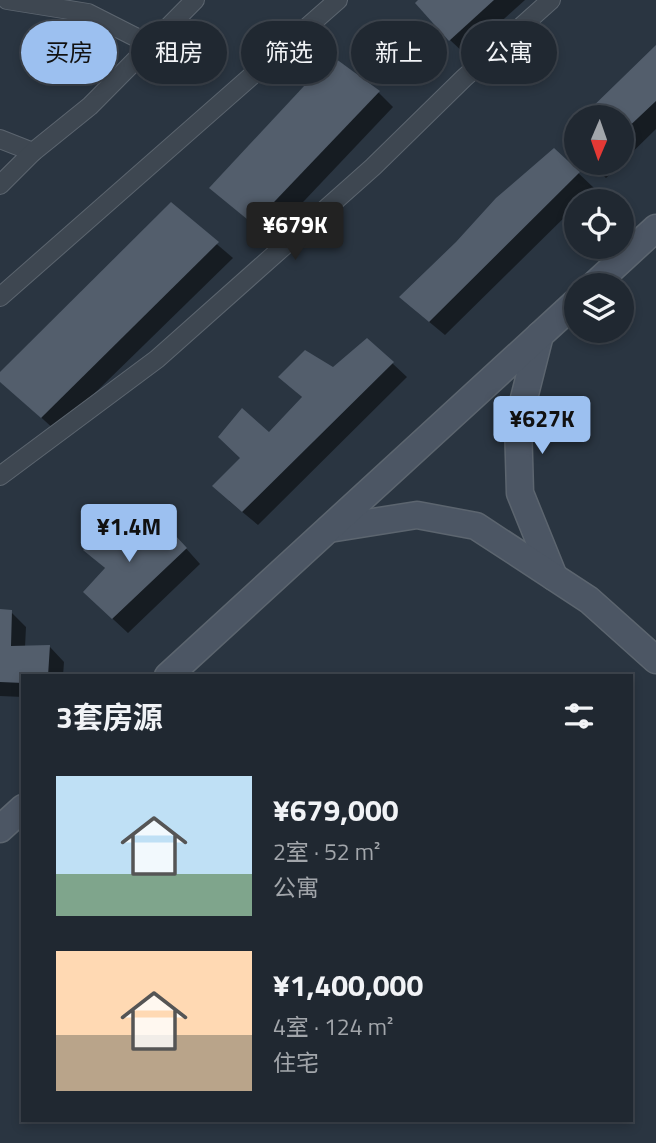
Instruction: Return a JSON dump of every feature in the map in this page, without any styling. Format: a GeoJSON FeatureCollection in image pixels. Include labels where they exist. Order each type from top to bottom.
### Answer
{"type":"FeatureCollection","features":[{"type":"Feature","properties":{"kind":"main road"},"geometry":{"type":"LineString","coordinates":[[607,273],[656,228]]}},
{"type":"Feature","properties":{"kind":"main road"},"geometry":{"type":"LineString","coordinates":[[170,674],[564,313]]}},
{"type":"Feature","properties":{"kind":"main road"},"geometry":{"type":"LineString","coordinates":[[540,335],[517,422],[520,493],[554,577]]}},
{"type":"Feature","properties":{"kind":"main road"},"geometry":{"type":"LineString","coordinates":[[329,529],[416,515],[476,526],[589,600],[656,660]]}},
{"type":"Feature","properties":{"kind":"main road"},"geometry":{"type":"LineString","coordinates":[[0,829],[21,810]]}},
{"type":"Feature","properties":{"kind":"street"},"geometry":{"type":"LineString","coordinates":[[7,0],[88,13],[131,35]]}},
{"type":"Feature","properties":{"kind":"street"},"geometry":{"type":"LineString","coordinates":[[174,21],[195,0]]}},
{"type":"Feature","properties":{"kind":"street"},"geometry":{"type":"LineString","coordinates":[[0,298],[338,0]]}},
{"type":"Feature","properties":{"kind":"street"},"geometry":{"type":"LineString","coordinates":[[0,476],[157,359],[373,167],[464,78],[551,0]]}},
{"type":"Feature","properties":{"kind":"street"},"geometry":{"type":"LineString","coordinates":[[0,185],[33,152],[90,106],[131,65]]}},
{"type":"Feature","properties":{"kind":"street"},"geometry":{"type":"LineString","coordinates":[[0,139],[33,152]]}},
{"type":"Feature","properties":{"kind":"building"},"geometry":{"type":"Polygon","coordinates":[[[418,0],[494,0],[471,21],[461,21],[461,30],[449,41],[447,21],[431,21],[415,3],[418,0]]]}},
{"type":"Feature","properties":{"kind":"building"},"geometry":{"type":"Polygon","coordinates":[[[656,45],[656,101],[634,122],[634,105],[594,105],[656,45]]]}},
{"type":"Feature","properties":{"kind":"building"},"geometry":{"type":"Polygon","coordinates":[[[337,60],[351,70],[351,84],[370,84],[380,91],[253,224],[209,188],[306,84],[337,84],[337,60]]]}},
{"type":"Feature","properties":{"kind":"building"},"geometry":{"type":"Polygon","coordinates":[[[554,148],[564,157],[564,175],[577,175],[429,322],[399,297],[456,242],[496,198],[554,148]]]}},
{"type":"Feature","properties":{"kind":"building"},"geometry":{"type":"Polygon","coordinates":[[[171,202],[219,242],[41,418],[0,382],[0,372],[171,202]]]}},
{"type":"Feature","properties":{"kind":"building"},"geometry":{"type":"Polygon","coordinates":[[[367,338],[394,362],[242,512],[212,486],[240,458],[218,437],[242,408],[269,432],[302,397],[278,377],[305,350],[333,367],[367,338]]]}},
{"type":"Feature","properties":{"kind":"building"},"geometry":{"type":"Polygon","coordinates":[[[160,519],[187,548],[112,619],[83,592],[105,568],[83,550],[108,523],[132,543],[160,519]]]}},
{"type":"Feature","properties":{"kind":"building"},"geometry":{"type":"Polygon","coordinates":[[[0,609],[12,610],[11,646],[50,645],[48,674],[21,674],[21,683],[0,682],[0,609]]]}}]}
